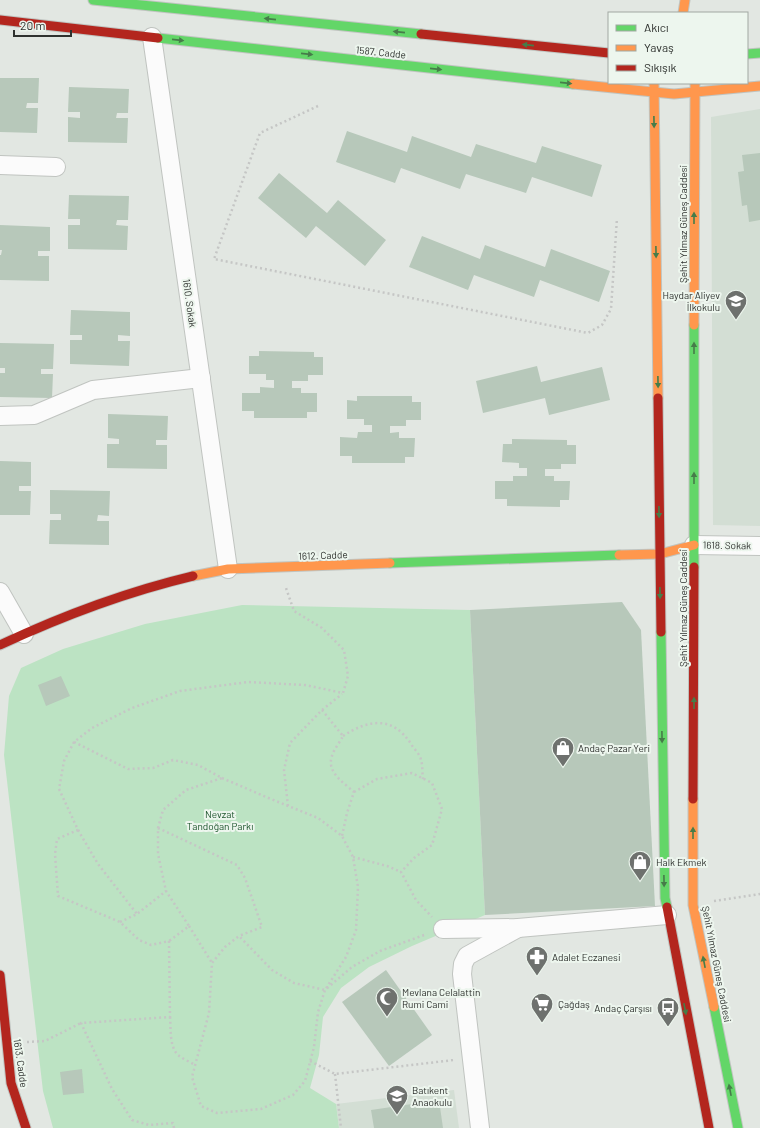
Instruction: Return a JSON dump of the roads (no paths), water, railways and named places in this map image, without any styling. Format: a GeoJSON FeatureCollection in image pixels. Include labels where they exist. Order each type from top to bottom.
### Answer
{"type":"FeatureCollection","features":[{"type":"Feature","properties":{"kind":"main road"},"geometry":{"type":"LineString","coordinates":[[93,0],[142,3],[608,53]]}},
{"type":"Feature","properties":{"kind":"main road"},"geometry":{"type":"LineString","coordinates":[[683,12],[685,0]]}},
{"type":"Feature","properties":{"kind":"main road","name":"1587. Cadde"},"geometry":{"type":"LineString","coordinates":[[0,20],[654,93],[674,94],[695,88],[760,86]]}},
{"type":"Feature","properties":{"kind":"main road"},"geometry":{"type":"LineString","coordinates":[[748,54],[760,53]]}},
{"type":"Feature","properties":{"kind":"main road"},"geometry":{"type":"LineString","coordinates":[[654,84],[664,882],[667,915],[709,1128]]}},
{"type":"Feature","properties":{"kind":"main road","name":"Şehit Yılmaz Güneş Caddesi"},"geometry":{"type":"LineString","coordinates":[[695,88],[694,905],[738,1128]]}},
{"type":"Feature","properties":{"kind":"main road","name":"1612. Cadde"},"geometry":{"type":"LineString","coordinates":[[0,645],[93,605],[126,593],[195,575],[228,569],[660,554],[694,544]]}},
{"type":"Feature","properties":{"kind":"main road","name":"1613. Cadde"},"geometry":{"type":"LineString","coordinates":[[0,975],[7,1041],[5,1084],[26,1128]]}},
{"type":"Feature","properties":{"kind":"street","name":"1610. Sokak"},"geometry":{"type":"LineString","coordinates":[[152,37],[228,569]]}},
{"type":"Feature","properties":{"kind":"street"},"geometry":{"type":"LineString","coordinates":[[0,165],[56,167]]}},
{"type":"Feature","properties":{"kind":"street"},"geometry":{"type":"LineString","coordinates":[[0,416],[34,416],[93,390],[201,378]]}},
{"type":"Feature","properties":{"kind":"street","name":"1618. Sokak"},"geometry":{"type":"LineString","coordinates":[[694,544],[760,546]]}},
{"type":"Feature","properties":{"kind":"street"},"geometry":{"type":"LineString","coordinates":[[0,592],[24,634]]}},
{"type":"Feature","properties":{"kind":"street"},"geometry":{"type":"LineString","coordinates":[[443,929],[518,928],[667,915]]}},
{"type":"Feature","properties":{"kind":"street"},"geometry":{"type":"LineString","coordinates":[[480,1128],[462,974],[463,964],[467,956],[518,928]]}},
{"type":"Feature","properties":{"kind":"place","name":"Haydar Aliyev İlkokulu"},"geometry":{"type":"Point","coordinates":[736,320]}},
{"type":"Feature","properties":{"kind":"place","name":"Andaç Pazar Yeri"},"geometry":{"type":"Point","coordinates":[563,768]}},
{"type":"Feature","properties":{"kind":"place","name":"Halk Ekmek"},"geometry":{"type":"Point","coordinates":[640,882]}},
{"type":"Feature","properties":{"kind":"place","name":"Adalet Eczanesi"},"geometry":{"type":"Point","coordinates":[537,976]}},
{"type":"Feature","properties":{"kind":"place","name":"Mevlana Celalattin Rumi Cami"},"geometry":{"type":"Point","coordinates":[387,1018]}},
{"type":"Feature","properties":{"kind":"place","name":"Çağdaş"},"geometry":{"type":"Point","coordinates":[542,1024]}},
{"type":"Feature","properties":{"kind":"place","name":"Andaç Çarşısı"},"geometry":{"type":"Point","coordinates":[668,1028]}},
{"type":"Feature","properties":{"kind":"place","name":"Batıkent Anaokulu"},"geometry":{"type":"Point","coordinates":[397,1116]}},
{"type":"Feature","properties":{"kind":"park label","name":"Nevzat Tandoğan Parkı"},"geometry":{"type":"Point","coordinates":[220,820]}}]}
